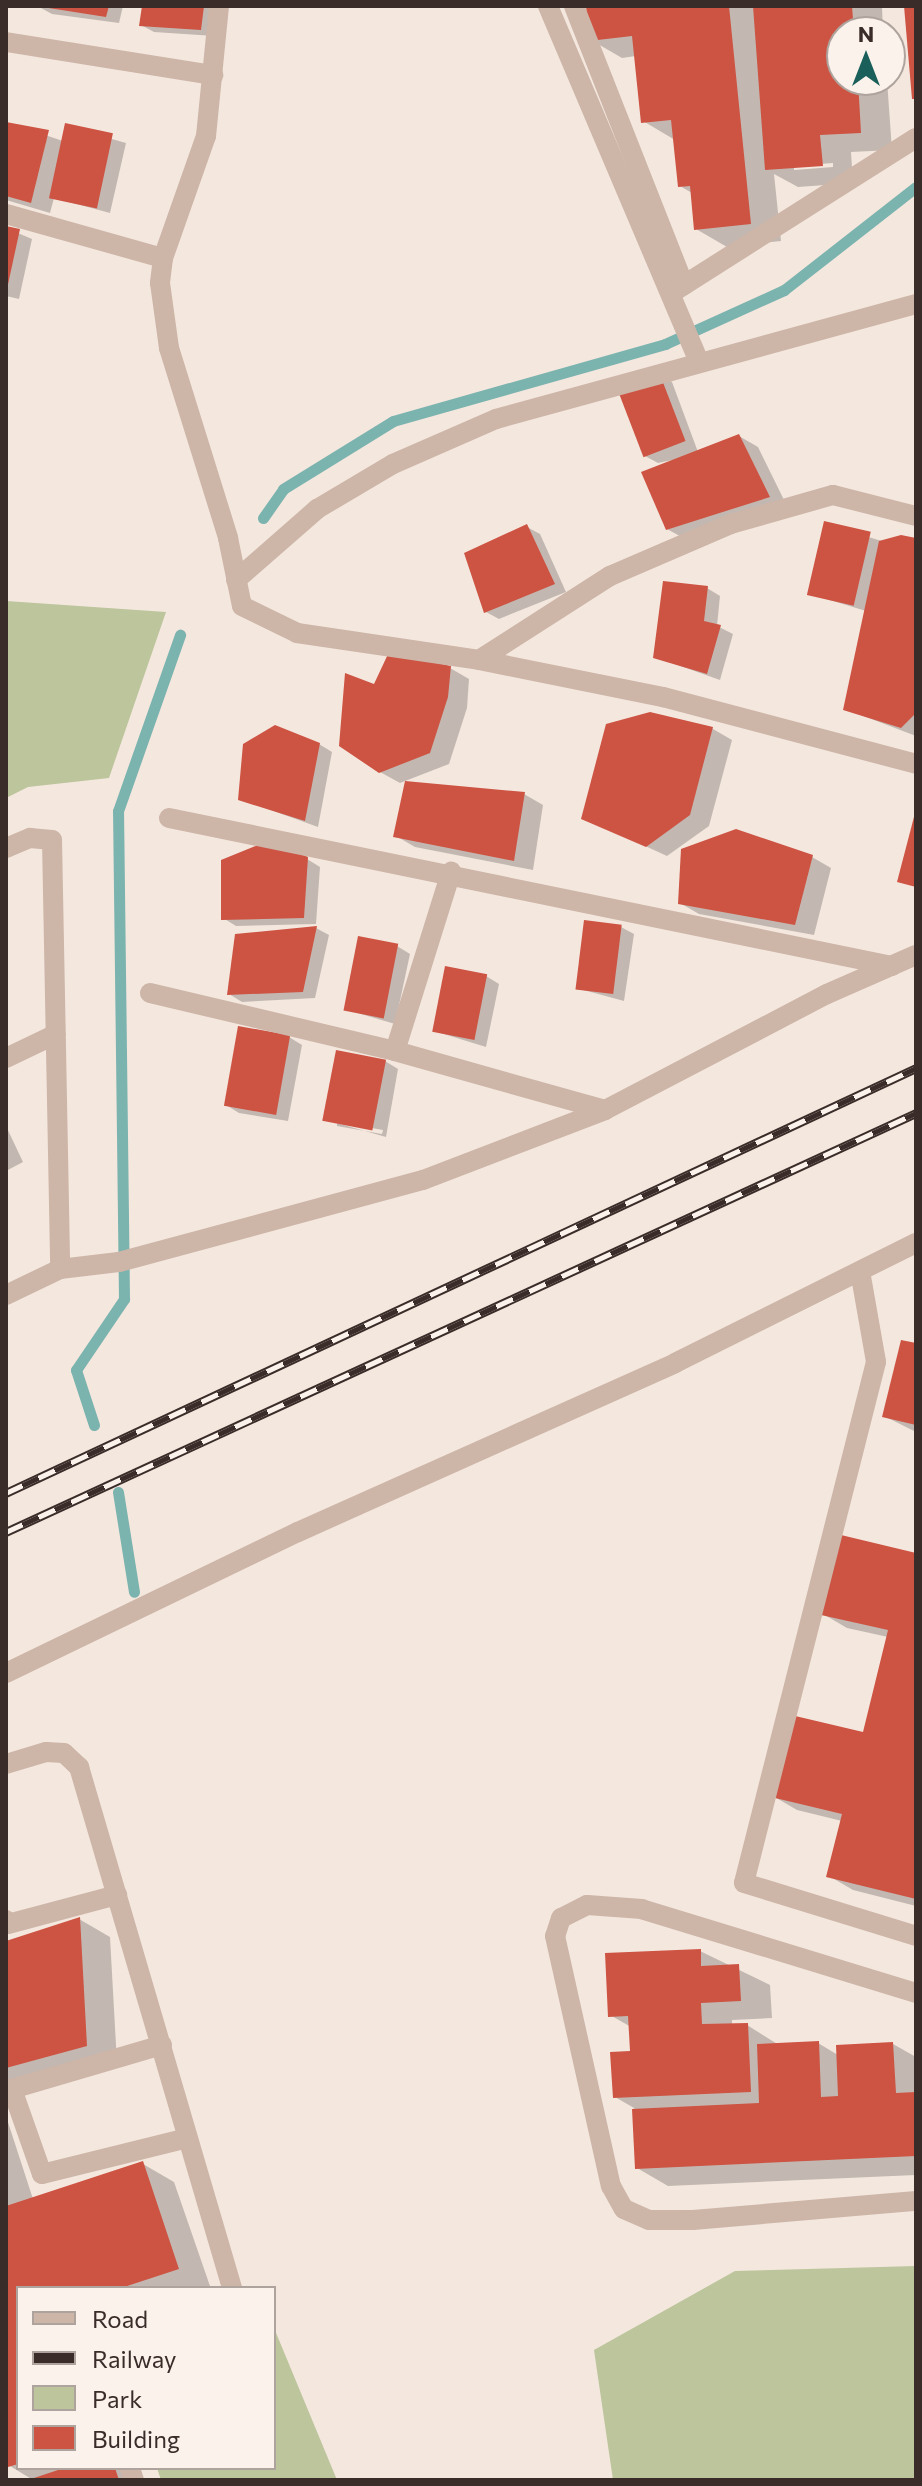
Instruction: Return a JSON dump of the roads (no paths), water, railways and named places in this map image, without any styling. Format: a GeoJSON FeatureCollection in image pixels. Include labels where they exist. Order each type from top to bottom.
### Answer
{"type":"FeatureCollection","features":[{"type":"Feature","properties":{"kind":"street"},"geometry":{"type":"LineString","coordinates":[[219,6],[206,136],[163,258],[160,283],[169,348],[242,606],[297,633],[479,660],[663,697],[916,764]]}},
{"type":"Feature","properties":{"kind":"street"},"geometry":{"type":"LineString","coordinates":[[548,6],[677,289]]}},
{"type":"Feature","properties":{"kind":"street"},"geometry":{"type":"LineString","coordinates":[[574,6],[677,289],[686,331],[696,355]]}},
{"type":"Feature","properties":{"kind":"street"},"geometry":{"type":"LineString","coordinates":[[6,42],[213,75]]}},
{"type":"Feature","properties":{"kind":"street"},"geometry":{"type":"LineString","coordinates":[[677,289],[916,138]]}},
{"type":"Feature","properties":{"kind":"street"},"geometry":{"type":"LineString","coordinates":[[6,214],[97,235],[163,258]]}},
{"type":"Feature","properties":{"kind":"street"},"geometry":{"type":"LineString","coordinates":[[236,580],[317,509],[393,464],[496,419],[696,355],[916,304]]}},
{"type":"Feature","properties":{"kind":"street"},"geometry":{"type":"LineString","coordinates":[[479,660],[610,576],[731,524],[833,495],[916,516]]}},
{"type":"Feature","properties":{"kind":"street"},"geometry":{"type":"LineString","coordinates":[[169,818],[451,872],[892,966]]}},
{"type":"Feature","properties":{"kind":"street"},"geometry":{"type":"LineString","coordinates":[[6,848],[30,838],[52,840],[60,1269]]}},
{"type":"Feature","properties":{"kind":"street"},"geometry":{"type":"LineString","coordinates":[[395,1051],[451,872]]}},
{"type":"Feature","properties":{"kind":"street"},"geometry":{"type":"LineString","coordinates":[[6,1295],[60,1269],[141,1257],[423,1180],[605,1110],[916,955]]}},
{"type":"Feature","properties":{"kind":"street"},"geometry":{"type":"LineString","coordinates":[[150,993],[395,1051],[605,1110]]}},
{"type":"Feature","properties":{"kind":"street"},"geometry":{"type":"LineString","coordinates":[[6,1058],[56,1034]]}},
{"type":"Feature","properties":{"kind":"street"},"geometry":{"type":"LineString","coordinates":[[6,1673],[285,1539],[675,1363],[916,1243]]}},
{"type":"Feature","properties":{"kind":"street"},"geometry":{"type":"LineString","coordinates":[[860,1271],[876,1362],[744,1883],[916,1936]]}},
{"type":"Feature","properties":{"kind":"street"},"geometry":{"type":"LineString","coordinates":[[6,1764],[46,1752],[64,1753],[79,1767],[231,2286]]}},
{"type":"Feature","properties":{"kind":"street"},"geometry":{"type":"LineString","coordinates":[[6,1920],[8,1924],[117,1895]]}},
{"type":"Feature","properties":{"kind":"street"},"geometry":{"type":"LineString","coordinates":[[916,1993],[642,1909],[587,1905],[561,1918],[555,1936],[611,2186],[624,2209],[649,2220],[693,2220],[916,2201]]}},
{"type":"Feature","properties":{"kind":"street"},"geometry":{"type":"LineString","coordinates":[[162,2045],[12,2089],[42,2174],[188,2138]]}},
{"type":"Feature","properties":{"kind":"waterway"},"geometry":{"type":"LineString","coordinates":[[263,518],[283,489],[393,421],[665,344],[784,290],[916,187]]}},
{"type":"Feature","properties":{"kind":"waterway"},"geometry":{"type":"LineString","coordinates":[[94,1425],[76,1370],[124,1299],[118,811],[180,635]]}},
{"type":"Feature","properties":{"kind":"waterway"},"geometry":{"type":"LineString","coordinates":[[118,1492],[134,1592]]}},
{"type":"Feature","properties":{"kind":"railway"},"geometry":{"type":"LineString","coordinates":[[6,1493],[916,1068]]}},
{"type":"Feature","properties":{"kind":"railway"},"geometry":{"type":"LineString","coordinates":[[6,1532],[916,1113]]}}]}
